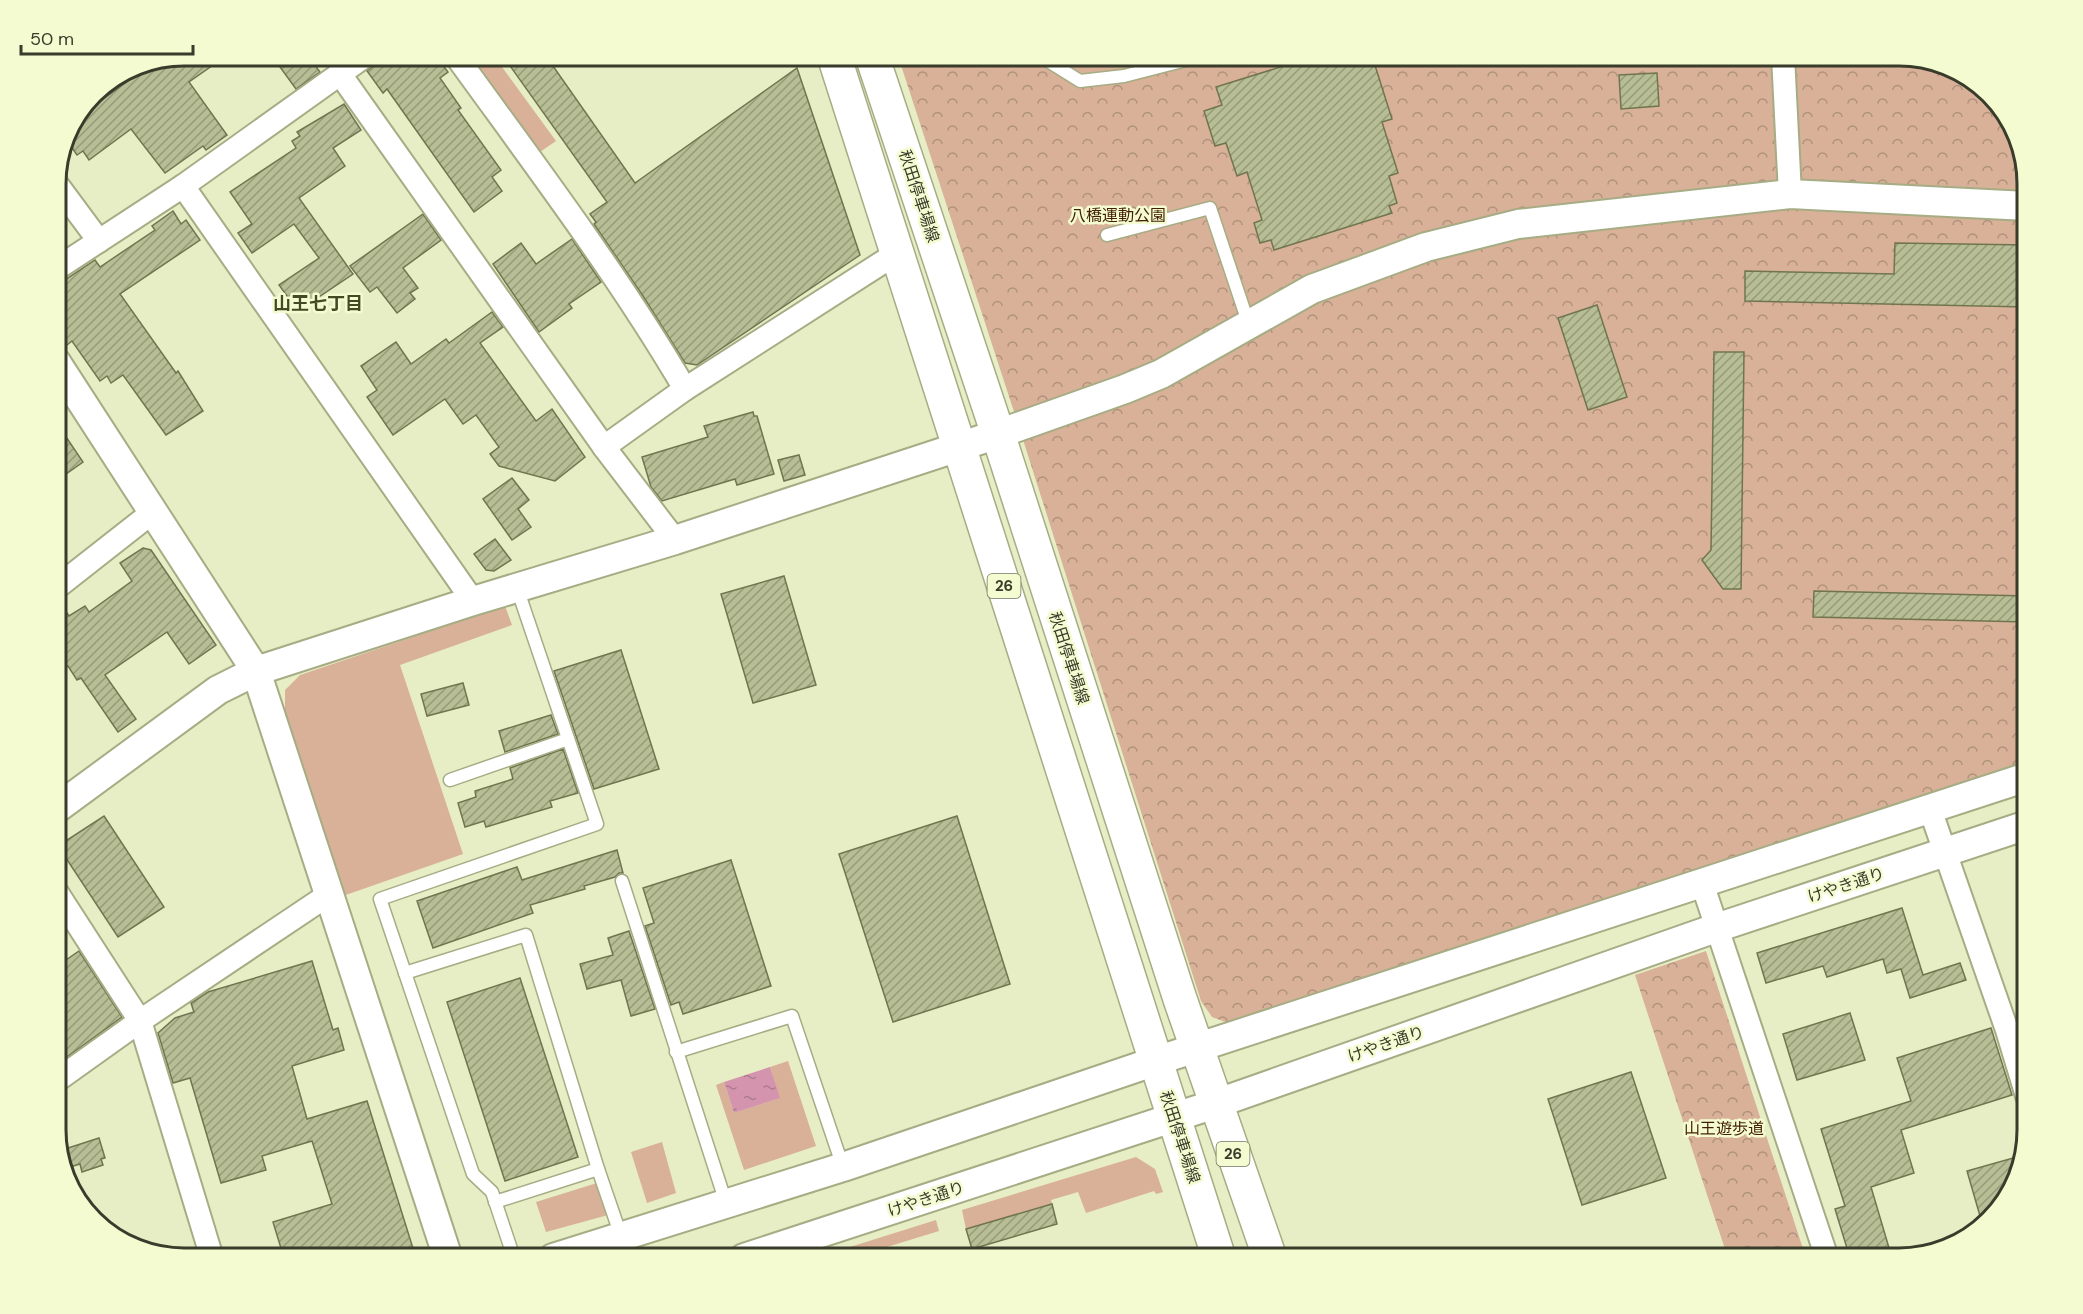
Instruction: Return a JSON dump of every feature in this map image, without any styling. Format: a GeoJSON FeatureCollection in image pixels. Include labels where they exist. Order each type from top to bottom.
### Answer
{"type":"FeatureCollection","features":[{"type":"Feature","properties":{"kind":"main road","name":"秋田停車場線"},"geometry":{"type":"LineString","coordinates":[[837,66],[1216,1248]]}},
{"type":"Feature","properties":{"kind":"main road","name":"秋田停車場線"},"geometry":{"type":"LineString","coordinates":[[875,66],[998,434],[1196,1049],[1269,1243]]}},
{"type":"Feature","properties":{"kind":"street"},"geometry":{"type":"LineString","coordinates":[[66,262],[183,186],[351,66]]}},
{"type":"Feature","properties":{"kind":"street"},"geometry":{"type":"LineString","coordinates":[[463,66],[559,199],[685,389]]}},
{"type":"Feature","properties":{"kind":"street"},"geometry":{"type":"LineString","coordinates":[[1784,66],[1790,194]]}},
{"type":"Feature","properties":{"kind":"street"},"geometry":{"type":"LineString","coordinates":[[340,74],[603,447],[675,540]]}},
{"type":"Feature","properties":{"kind":"street"},"geometry":{"type":"LineString","coordinates":[[183,186],[473,601]]}},
{"type":"Feature","properties":{"kind":"street"},"geometry":{"type":"LineString","coordinates":[[66,802],[218,690],[256,671],[473,601],[675,540],[998,434],[1161,374],[1312,290],[1426,247],[1509,226],[1790,194],[2017,205]]}},
{"type":"Feature","properties":{"kind":"street"},"geometry":{"type":"LineString","coordinates":[[66,196],[99,241]]}},
{"type":"Feature","properties":{"kind":"street"},"geometry":{"type":"LineString","coordinates":[[603,447],[685,389],[897,253]]}},
{"type":"Feature","properties":{"kind":"street"},"geometry":{"type":"LineString","coordinates":[[66,377],[256,671],[445,1248]]}},
{"type":"Feature","properties":{"kind":"street"},"geometry":{"type":"LineString","coordinates":[[66,580],[154,511]]}},
{"type":"Feature","properties":{"kind":"street"},"geometry":{"type":"LineString","coordinates":[[585,1248],[843,1167],[1156,1061],[2017,781]]}},
{"type":"Feature","properties":{"kind":"street"},"geometry":{"type":"LineString","coordinates":[[1930,809],[1944,853],[2017,1031]]}},
{"type":"Feature","properties":{"kind":"street","name":"けやき通り"},"geometry":{"type":"LineString","coordinates":[[774,1248],[1215,1104],[1716,928],[2017,829]]}},
{"type":"Feature","properties":{"kind":"street"},"geometry":{"type":"LineString","coordinates":[[1701,883],[1824,1248]]}},
{"type":"Feature","properties":{"kind":"street"},"geometry":{"type":"LineString","coordinates":[[66,1074],[140,1021],[328,895]]}},
{"type":"Feature","properties":{"kind":"street"},"geometry":{"type":"LineString","coordinates":[[66,906],[140,1021],[209,1248]]}},
{"type":"Feature","properties":{"kind":"lane"},"geometry":{"type":"LineString","coordinates":[[1056,66],[1080,81],[1124,76],[1163,66]]}},
{"type":"Feature","properties":{"kind":"lane"},"geometry":{"type":"LineString","coordinates":[[1107,235],[1210,208],[1249,325]]}},
{"type":"Feature","properties":{"kind":"lane"},"geometry":{"type":"LineString","coordinates":[[511,1248],[492,1192],[473,1174],[380,899],[597,824],[517,588]]}},
{"type":"Feature","properties":{"kind":"lane"},"geometry":{"type":"LineString","coordinates":[[450,780],[568,739]]}},
{"type":"Feature","properties":{"kind":"lane"},"geometry":{"type":"LineString","coordinates":[[622,881],[726,1203]]}},
{"type":"Feature","properties":{"kind":"lane"},"geometry":{"type":"LineString","coordinates":[[405,973],[526,935],[621,1237]]}},
{"type":"Feature","properties":{"kind":"lane"},"geometry":{"type":"LineString","coordinates":[[676,1052],[792,1016],[843,1167]]}},
{"type":"Feature","properties":{"kind":"lane"},"geometry":{"type":"LineString","coordinates":[[495,1202],[598,1169]]}},
{"type":"Feature","properties":{"kind":"green space"},"geometry":{"type":"Polygon","coordinates":[[[472,66],[501,66],[556,141],[537,154],[472,66]]]}},
{"type":"Feature","properties":{"kind":"green space","name":"八橋運動公園"},"geometry":{"type":"Polygon","coordinates":[[[901,66],[1899,66],[1929,70],[1944,75],[1971,90],[1993,112],[2008,139],[2017,176],[2017,767],[1228,1023],[1212,1017],[1201,1001],[1019,427],[901,66]]]}},
{"type":"Feature","properties":{"kind":"green space"},"geometry":{"type":"Polygon","coordinates":[[[505,606],[512,625],[400,665],[463,854],[340,897],[285,717],[285,690],[300,675],[505,606]]]}},
{"type":"Feature","properties":{"kind":"green space","name":"山王遊歩道"},"geometry":{"type":"Polygon","coordinates":[[[1706,951],[1803,1248],[1725,1248],[1635,975],[1706,951]]]}},
{"type":"Feature","properties":{"kind":"green space"},"geometry":{"type":"Polygon","coordinates":[[[788,1061],[816,1146],[744,1170],[716,1085],[724,1082],[734,1113],[779,1098],[770,1067],[788,1061]]]}},
{"type":"Feature","properties":{"kind":"green space"},"geometry":{"type":"Polygon","coordinates":[[[662,1142],[676,1193],[647,1203],[631,1152],[662,1142]]]}},
{"type":"Feature","properties":{"kind":"green space"},"geometry":{"type":"Polygon","coordinates":[[[1136,1157],[1155,1169],[1163,1192],[1156,1194],[1154,1191],[1086,1213],[1078,1192],[1051,1200],[1052,1204],[966,1229],[962,1210],[1136,1157]]]}},
{"type":"Feature","properties":{"kind":"green space"},"geometry":{"type":"Polygon","coordinates":[[[597,1183],[608,1215],[546,1232],[536,1202],[597,1183]]]}},
{"type":"Feature","properties":{"kind":"green space"},"geometry":{"type":"Polygon","coordinates":[[[936,1220],[939,1231],[884,1248],[847,1248],[936,1220]]]}},
{"type":"Feature","properties":{"kind":"water"},"geometry":{"type":"Polygon","coordinates":[[[770,1067],[780,1098],[734,1113],[724,1082],[770,1067]]]}},
{"type":"Feature","properties":{"kind":"building"},"geometry":{"type":"Polygon","coordinates":[[[176,66],[212,66],[189,82],[227,135],[206,150],[203,146],[165,173],[131,129],[89,160],[83,151],[77,155],[72,148],[82,125],[95,106],[132,78],[154,70],[176,66]]]}},
{"type":"Feature","properties":{"kind":"building"},"geometry":{"type":"Polygon","coordinates":[[[279,66],[316,66],[320,72],[296,89],[279,66]]]}},
{"type":"Feature","properties":{"kind":"building"},"geometry":{"type":"Polygon","coordinates":[[[373,66],[444,66],[448,72],[440,78],[461,108],[458,110],[501,170],[492,177],[502,191],[474,212],[387,89],[383,93],[367,71],[373,66]]]}},
{"type":"Feature","properties":{"kind":"building"},"geometry":{"type":"Polygon","coordinates":[[[510,66],[553,66],[635,183],[797,68],[860,255],[697,365],[685,363],[594,224],[596,222],[590,214],[607,202],[510,66]]]}},
{"type":"Feature","properties":{"kind":"building"},"geometry":{"type":"Polygon","coordinates":[[[1284,66],[1375,66],[1392,119],[1382,122],[1398,173],[1389,176],[1397,203],[1389,206],[1392,213],[1274,250],[1271,240],[1260,243],[1254,223],[1262,220],[1247,172],[1237,176],[1226,143],[1215,146],[1204,111],[1222,105],[1216,87],[1284,66]]]}},
{"type":"Feature","properties":{"kind":"building"},"geometry":{"type":"Polygon","coordinates":[[[1657,73],[1659,106],[1621,109],[1619,75],[1657,73]]]}},
{"type":"Feature","properties":{"kind":"building"},"geometry":{"type":"Polygon","coordinates":[[[344,104],[361,130],[333,148],[345,166],[299,198],[353,274],[298,311],[279,285],[319,258],[294,224],[252,253],[238,233],[252,224],[230,192],[296,148],[292,141],[300,136],[297,132],[344,104]]]}},
{"type":"Feature","properties":{"kind":"building"},"geometry":{"type":"Polygon","coordinates":[[[173,211],[181,224],[186,220],[200,240],[120,294],[176,373],[178,371],[203,411],[166,435],[123,375],[111,383],[107,376],[100,381],[72,341],[66,344],[66,279],[95,260],[100,267],[155,230],[152,226],[173,211]]]}},
{"type":"Feature","properties":{"kind":"building"},"geometry":{"type":"Polygon","coordinates":[[[423,214],[441,240],[403,268],[418,288],[410,293],[415,299],[397,313],[377,287],[370,292],[350,266],[423,214]]]}},
{"type":"Feature","properties":{"kind":"building"},"geometry":{"type":"Polygon","coordinates":[[[572,239],[601,282],[569,304],[572,308],[539,332],[493,264],[521,243],[536,264],[572,239]]]}},
{"type":"Feature","properties":{"kind":"building"},"geometry":{"type":"Polygon","coordinates":[[[1895,243],[2017,245],[2017,307],[1745,301],[1745,271],[1894,274],[1895,243]]]}},
{"type":"Feature","properties":{"kind":"building"},"geometry":{"type":"Polygon","coordinates":[[[1597,305],[1627,397],[1588,410],[1558,318],[1597,305]]]}},
{"type":"Feature","properties":{"kind":"building"},"geometry":{"type":"Polygon","coordinates":[[[492,312],[503,327],[480,343],[536,421],[552,409],[585,457],[555,481],[499,466],[490,454],[499,447],[476,415],[463,424],[445,399],[393,435],[367,397],[377,390],[361,366],[396,342],[411,364],[446,339],[449,343],[492,312]]]}},
{"type":"Feature","properties":{"kind":"building"},"geometry":{"type":"Polygon","coordinates":[[[1714,352],[1744,352],[1741,589],[1723,589],[1702,560],[1711,550],[1714,352]]]}},
{"type":"Feature","properties":{"kind":"building"},"geometry":{"type":"Polygon","coordinates":[[[753,412],[754,416],[757,416],[774,474],[737,485],[735,479],[662,501],[651,487],[642,457],[708,437],[704,426],[753,412]]]}},
{"type":"Feature","properties":{"kind":"building"},"geometry":{"type":"Polygon","coordinates":[[[66,437],[83,462],[66,474],[66,437]]]}},
{"type":"Feature","properties":{"kind":"building"},"geometry":{"type":"Polygon","coordinates":[[[799,455],[805,475],[784,481],[778,460],[799,455]]]}},
{"type":"Feature","properties":{"kind":"building"},"geometry":{"type":"Polygon","coordinates":[[[512,478],[529,500],[518,509],[531,527],[512,540],[483,499],[512,478]]]}},
{"type":"Feature","properties":{"kind":"building"},"geometry":{"type":"Polygon","coordinates":[[[495,539],[511,560],[494,571],[486,570],[474,554],[495,539]]]}},
{"type":"Feature","properties":{"kind":"building"},"geometry":{"type":"Polygon","coordinates":[[[143,548],[151,550],[216,645],[189,664],[167,632],[105,675],[136,719],[118,732],[81,678],[77,680],[68,666],[66,667],[66,612],[69,616],[85,606],[89,612],[132,581],[120,563],[143,548]]]}},
{"type":"Feature","properties":{"kind":"building"},"geometry":{"type":"Polygon","coordinates":[[[784,576],[816,685],[753,703],[721,594],[784,576]]]}},
{"type":"Feature","properties":{"kind":"building"},"geometry":{"type":"Polygon","coordinates":[[[1814,591],[2017,596],[2017,622],[1813,617],[1814,591]]]}},
{"type":"Feature","properties":{"kind":"building"},"geometry":{"type":"Polygon","coordinates":[[[621,650],[659,769],[594,789],[554,671],[621,650]]]}},
{"type":"Feature","properties":{"kind":"building"},"geometry":{"type":"Polygon","coordinates":[[[463,683],[469,705],[427,716],[421,694],[463,683]]]}},
{"type":"Feature","properties":{"kind":"building"},"geometry":{"type":"Polygon","coordinates":[[[551,715],[558,734],[505,752],[499,731],[551,715]]]}},
{"type":"Feature","properties":{"kind":"building"},"geometry":{"type":"Polygon","coordinates":[[[563,749],[578,793],[550,801],[552,807],[486,827],[484,821],[465,827],[458,803],[476,797],[475,791],[513,779],[510,768],[563,749]]]}},
{"type":"Feature","properties":{"kind":"building"},"geometry":{"type":"Polygon","coordinates":[[[104,816],[164,907],[118,937],[66,858],[66,841],[104,816]]]}},
{"type":"Feature","properties":{"kind":"building"},"geometry":{"type":"Polygon","coordinates":[[[957,816],[1010,984],[893,1022],[839,854],[957,816]]]}},
{"type":"Feature","properties":{"kind":"building"},"geometry":{"type":"Polygon","coordinates":[[[617,850],[623,873],[584,886],[585,889],[530,905],[533,913],[433,948],[417,901],[517,867],[522,880],[617,850]]]}},
{"type":"Feature","properties":{"kind":"building"},"geometry":{"type":"Polygon","coordinates":[[[731,860],[771,986],[683,1014],[679,1002],[671,1005],[645,926],[654,923],[643,888],[731,860]]]}},
{"type":"Feature","properties":{"kind":"building"},"geometry":{"type":"Polygon","coordinates":[[[1902,908],[1923,975],[1960,963],[1966,980],[1910,998],[1901,969],[1887,973],[1883,959],[1827,977],[1823,966],[1766,983],[1757,953],[1902,908]]]}},
{"type":"Feature","properties":{"kind":"building"},"geometry":{"type":"Polygon","coordinates":[[[629,931],[655,1009],[631,1016],[621,980],[587,989],[580,964],[613,955],[608,938],[629,931]]]}},
{"type":"Feature","properties":{"kind":"building"},"geometry":{"type":"Polygon","coordinates":[[[79,951],[122,1017],[66,1058],[66,960],[79,951]]]}},
{"type":"Feature","properties":{"kind":"building"},"geometry":{"type":"Polygon","coordinates":[[[312,961],[333,1030],[338,1028],[344,1050],[292,1066],[307,1119],[367,1101],[413,1248],[281,1248],[273,1222],[332,1204],[312,1141],[262,1156],[266,1170],[221,1183],[190,1078],[173,1083],[158,1033],[175,1018],[194,1012],[191,1003],[208,992],[312,961]]]}},
{"type":"Feature","properties":{"kind":"building"},"geometry":{"type":"Polygon","coordinates":[[[520,978],[578,1157],[505,1181],[447,1002],[520,978]]]}},
{"type":"Feature","properties":{"kind":"building"},"geometry":{"type":"Polygon","coordinates":[[[1850,1013],[1865,1060],[1797,1080],[1783,1034],[1850,1013]]]}},
{"type":"Feature","properties":{"kind":"building"},"geometry":{"type":"Polygon","coordinates":[[[1991,1028],[2012,1095],[1901,1130],[1914,1173],[1871,1187],[1889,1248],[1847,1248],[1835,1209],[1845,1206],[1821,1129],[1911,1101],[1897,1058],[1991,1028]]]}},
{"type":"Feature","properties":{"kind":"building"},"geometry":{"type":"Polygon","coordinates":[[[1631,1072],[1666,1178],[1582,1205],[1548,1099],[1631,1072]]]}},
{"type":"Feature","properties":{"kind":"building"},"geometry":{"type":"Polygon","coordinates":[[[99,1138],[105,1158],[101,1159],[103,1165],[82,1172],[80,1164],[72,1166],[67,1148],[99,1138]]]}},
{"type":"Feature","properties":{"kind":"building"},"geometry":{"type":"Polygon","coordinates":[[[2013,1158],[2001,1189],[1993,1202],[1980,1215],[1967,1171],[2013,1158]]]}},
{"type":"Feature","properties":{"kind":"building"},"geometry":{"type":"Polygon","coordinates":[[[1052,1204],[1057,1224],[975,1248],[972,1248],[966,1229],[1052,1204]]]}},
{"type":"Feature","properties":{"kind":"district","name":"山王七丁目"},"geometry":{"type":"Point","coordinates":[318,304]}}]}
